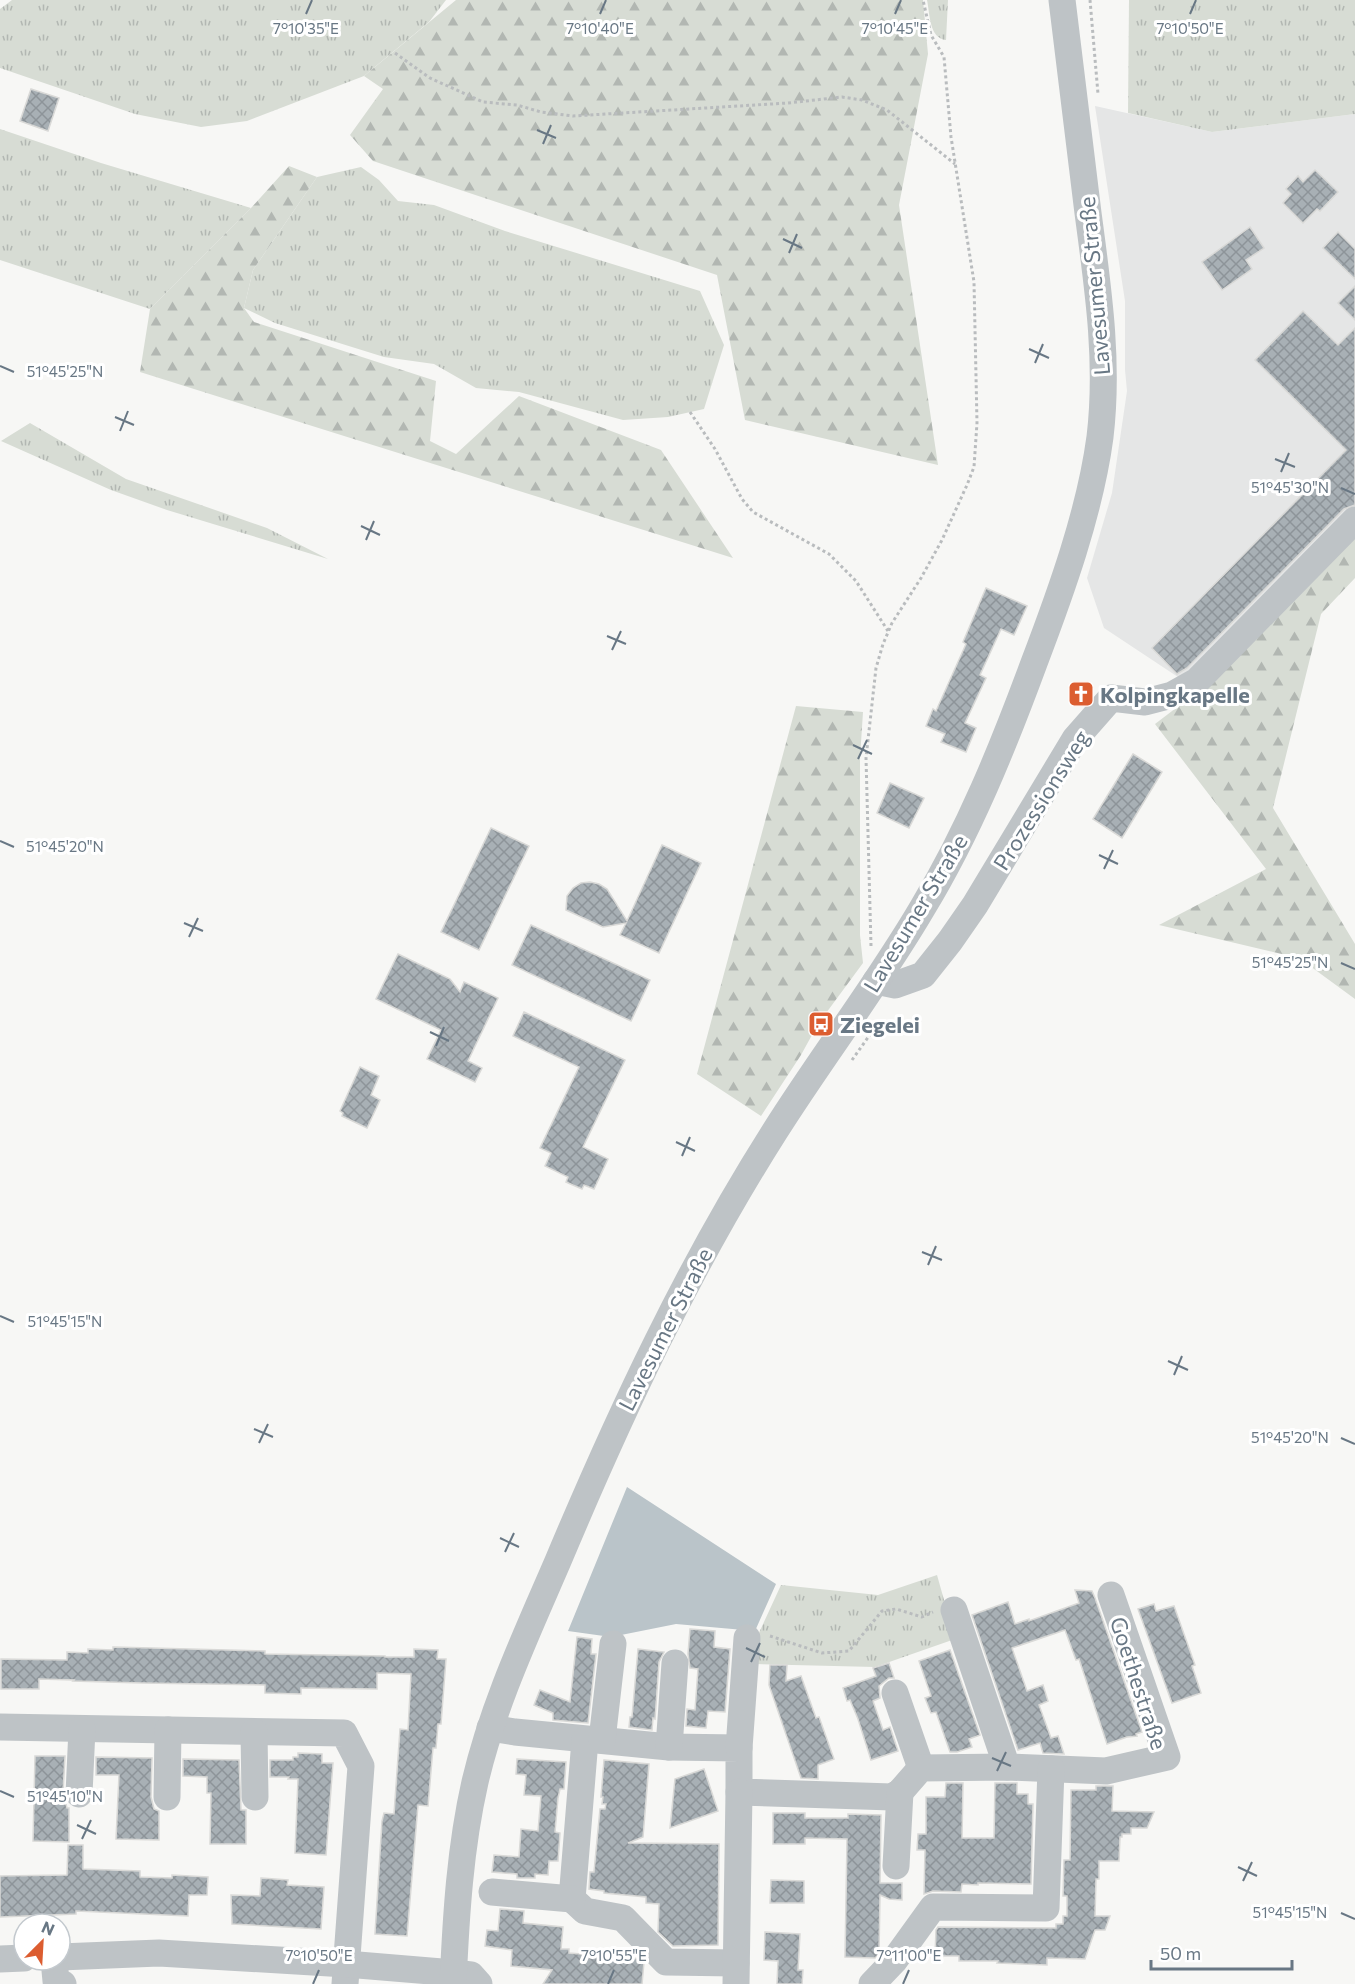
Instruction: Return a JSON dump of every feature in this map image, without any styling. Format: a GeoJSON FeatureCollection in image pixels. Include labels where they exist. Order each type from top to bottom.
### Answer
{"type":"FeatureCollection","features":[{"type":"Feature","properties":{"kind":"street","name":"Lavesumer Straße"},"geometry":{"type":"LineString","coordinates":[[454,1978],[458,1889],[466,1829],[477,1774],[490,1728],[515,1663],[596,1471],[665,1324],[703,1253],[776,1129],[876,981],[941,877],[960,841],[1004,740],[1045,635],[1066,573],[1091,486],[1100,437],[1104,386],[1103,326],[1062,0]]}},
{"type":"Feature","properties":{"kind":"street","name":"Prozessionsweg"},"geometry":{"type":"LineString","coordinates":[[876,981],[895,985],[923,975],[975,905],[1075,739],[1111,698],[1145,702],[1172,695],[1197,681],[1355,520]]}},
{"type":"Feature","properties":{"kind":"street","name":"Goethestraße"},"geometry":{"type":"LineString","coordinates":[[921,1768],[1007,1767],[1107,1771],[1167,1757],[1111,1595]]}},
{"type":"Feature","properties":{"kind":"street"},"geometry":{"type":"LineString","coordinates":[[954,1610],[1007,1767]]}},
{"type":"Feature","properties":{"kind":"street"},"geometry":{"type":"LineString","coordinates":[[492,1892],[572,1899],[585,1911],[623,1918],[666,1962],[736,1973],[739,1748],[747,1638]]}},
{"type":"Feature","properties":{"kind":"street"},"geometry":{"type":"LineString","coordinates":[[572,1899],[593,1740],[613,1644]]}},
{"type":"Feature","properties":{"kind":"street"},"geometry":{"type":"LineString","coordinates":[[669,1748],[675,1663]]}},
{"type":"Feature","properties":{"kind":"street"},"geometry":{"type":"LineString","coordinates":[[739,1792],[882,1797],[891,1797],[900,1792],[921,1768],[895,1693]]}},
{"type":"Feature","properties":{"kind":"street"},"geometry":{"type":"LineString","coordinates":[[0,1727],[344,1733],[361,1766],[346,1974]]}},
{"type":"Feature","properties":{"kind":"street"},"geometry":{"type":"LineString","coordinates":[[490,1728],[669,1748],[739,1748]]}},
{"type":"Feature","properties":{"kind":"street"},"geometry":{"type":"LineString","coordinates":[[79,1794],[81,1730]]}},
{"type":"Feature","properties":{"kind":"street"},"geometry":{"type":"LineString","coordinates":[[167,1797],[168,1731]]}},
{"type":"Feature","properties":{"kind":"street"},"geometry":{"type":"LineString","coordinates":[[254,1732],[255,1797]]}},
{"type":"Feature","properties":{"kind":"street"},"geometry":{"type":"LineString","coordinates":[[872,1984],[894,1961],[933,1907],[1046,1908],[1051,1769]]}},
{"type":"Feature","properties":{"kind":"street"},"geometry":{"type":"LineString","coordinates":[[896,1866],[900,1792]]}},
{"type":"Feature","properties":{"kind":"street"},"geometry":{"type":"LineString","coordinates":[[72,1957],[159,1953],[346,1974],[454,1978],[471,1975],[479,1984]]}},
{"type":"Feature","properties":{"kind":"street"},"geometry":{"type":"LineString","coordinates":[[55,1972],[56,1981],[63,1984]]}},
{"type":"Feature","properties":{"kind":"path"},"geometry":{"type":"LineString","coordinates":[[872,947],[866,758],[876,668],[888,631],[942,540],[974,467],[977,423],[974,282],[951,137],[944,57],[931,35],[923,0]]}},
{"type":"Feature","properties":{"kind":"path"},"geometry":{"type":"LineString","coordinates":[[394,53],[430,78],[483,102],[517,105],[541,112],[573,116],[789,103],[842,97],[862,100],[887,110],[956,165]]}},
{"type":"Feature","properties":{"kind":"path"},"geometry":{"type":"LineString","coordinates":[[690,412],[716,449],[742,499],[753,512],[829,554],[856,581],[888,631]]}},
{"type":"Feature","properties":{"kind":"path"},"geometry":{"type":"LineString","coordinates":[[747,1638],[772,1636],[822,1653],[849,1651],[882,1611],[896,1609],[922,1617],[948,1605],[954,1610]]}},
{"type":"Feature","properties":{"kind":"shaded area"},"geometry":{"type":"Polygon","coordinates":[[[1095,106],[1212,132],[1355,114],[1355,508],[1184,681],[1104,628],[1087,578],[1112,493],[1127,391],[1125,301],[1095,106]]]}},
{"type":"Feature","properties":{"kind":"shaded area"},"geometry":{"type":"Polygon","coordinates":[[[627,1487],[776,1584],[755,1631],[676,1624],[611,1637],[568,1631],[627,1487]]]}},
{"type":"Feature","properties":{"kind":"green space"},"geometry":{"type":"Polygon","coordinates":[[[12,0],[446,0],[429,22],[364,76],[247,121],[201,127],[135,114],[0,68],[0,9],[12,0]]]}},
{"type":"Feature","properties":{"kind":"green space"},"geometry":{"type":"Polygon","coordinates":[[[456,0],[923,0],[928,54],[899,205],[938,465],[745,420],[717,275],[373,161],[350,135],[383,89],[364,76],[456,0]]]}},
{"type":"Feature","properties":{"kind":"green space"},"geometry":{"type":"Polygon","coordinates":[[[927,0],[948,0],[946,40],[936,35],[933,30],[927,0]]]}},
{"type":"Feature","properties":{"kind":"green space"},"geometry":{"type":"Polygon","coordinates":[[[1129,0],[1355,0],[1355,114],[1212,132],[1128,113],[1129,0]]]}},
{"type":"Feature","properties":{"kind":"green space"},"geometry":{"type":"Polygon","coordinates":[[[0,129],[101,163],[251,208],[150,309],[0,260],[0,129]]]}},
{"type":"Feature","properties":{"kind":"green space"},"geometry":{"type":"Polygon","coordinates":[[[289,166],[317,177],[253,270],[244,308],[254,322],[436,381],[430,441],[456,454],[519,396],[661,450],[733,558],[140,372],[150,309],[251,208],[289,166]]]}},
{"type":"Feature","properties":{"kind":"green space"},"geometry":{"type":"Polygon","coordinates":[[[361,167],[379,180],[398,201],[434,205],[505,231],[700,291],[724,345],[704,409],[668,417],[623,420],[519,392],[476,388],[434,364],[384,357],[275,323],[244,308],[253,270],[317,177],[361,167]]]}},
{"type":"Feature","properties":{"kind":"green space"},"geometry":{"type":"Polygon","coordinates":[[[30,423],[126,479],[267,528],[328,559],[167,510],[111,490],[1,441],[30,423]]]}},
{"type":"Feature","properties":{"kind":"green space"},"geometry":{"type":"Polygon","coordinates":[[[1355,531],[1355,578],[1321,614],[1273,808],[1355,944],[1355,999],[1299,958],[1159,925],[1266,869],[1155,724],[1218,676],[1355,531]]]}},
{"type":"Feature","properties":{"kind":"green space"},"geometry":{"type":"Polygon","coordinates":[[[796,706],[863,712],[860,758],[860,935],[863,963],[818,1024],[801,1055],[761,1116],[697,1074],[796,706]]]}},
{"type":"Feature","properties":{"kind":"green space"},"geometry":{"type":"Polygon","coordinates":[[[937,1575],[955,1639],[875,1667],[756,1664],[758,1635],[781,1585],[878,1595],[937,1575]]]}},
{"type":"Feature","properties":{"kind":"building"},"geometry":{"type":"Polygon","coordinates":[[[31,89],[59,98],[48,131],[20,121],[31,89]]]}},
{"type":"Feature","properties":{"kind":"building"},"geometry":{"type":"Polygon","coordinates":[[[1315,170],[1338,192],[1320,211],[1317,209],[1303,223],[1283,203],[1291,194],[1286,189],[1298,176],[1303,182],[1315,170]]]}},
{"type":"Feature","properties":{"kind":"building"},"geometry":{"type":"Polygon","coordinates":[[[1250,227],[1264,248],[1246,260],[1252,269],[1222,290],[1202,262],[1250,227]]]}},
{"type":"Feature","properties":{"kind":"building"},"geometry":{"type":"Polygon","coordinates":[[[1338,232],[1355,249],[1355,279],[1323,248],[1338,232]]]}},
{"type":"Feature","properties":{"kind":"building"},"geometry":{"type":"Polygon","coordinates":[[[1355,286],[1355,320],[1338,303],[1355,286]]]}},
{"type":"Feature","properties":{"kind":"building"},"geometry":{"type":"Polygon","coordinates":[[[1303,311],[1338,345],[1355,328],[1355,505],[1344,509],[1187,668],[1177,674],[1152,648],[1346,450],[1255,360],[1303,311]]]}},
{"type":"Feature","properties":{"kind":"building"},"geometry":{"type":"Polygon","coordinates":[[[986,588],[1027,606],[1014,635],[1001,629],[980,675],[986,678],[965,723],[976,728],[966,752],[941,742],[945,734],[926,726],[933,709],[936,711],[966,644],[963,642],[986,588]]]}},
{"type":"Feature","properties":{"kind":"building"},"geometry":{"type":"Polygon","coordinates":[[[1133,754],[1162,772],[1122,838],[1093,819],[1133,754]]]}},
{"type":"Feature","properties":{"kind":"building"},"geometry":{"type":"Polygon","coordinates":[[[890,783],[924,798],[909,828],[877,813],[890,783]]]}},
{"type":"Feature","properties":{"kind":"building"},"geometry":{"type":"Polygon","coordinates":[[[491,828],[529,846],[479,950],[441,932],[491,828]]]}},
{"type":"Feature","properties":{"kind":"building"},"geometry":{"type":"Polygon","coordinates":[[[662,845],[701,863],[659,953],[620,935],[626,923],[603,927],[566,910],[567,896],[573,888],[581,883],[590,882],[607,889],[627,921],[662,845]]]}},
{"type":"Feature","properties":{"kind":"building"},"geometry":{"type":"Polygon","coordinates":[[[531,925],[650,980],[631,1021],[512,965],[531,925]]]}},
{"type":"Feature","properties":{"kind":"building"},"geometry":{"type":"Polygon","coordinates":[[[398,954],[450,979],[460,992],[464,982],[498,998],[468,1061],[482,1068],[475,1082],[427,1059],[441,1030],[376,999],[398,954]]]}},
{"type":"Feature","properties":{"kind":"building"},"geometry":{"type":"Polygon","coordinates":[[[524,1012],[625,1060],[583,1147],[608,1159],[594,1189],[584,1185],[582,1189],[566,1182],[568,1177],[545,1166],[551,1153],[540,1148],[579,1067],[513,1036],[524,1012]]]}},
{"type":"Feature","properties":{"kind":"building"},"geometry":{"type":"Polygon","coordinates":[[[360,1067],[379,1076],[371,1095],[380,1100],[367,1128],[342,1116],[343,1113],[340,1111],[360,1067]]]}},
{"type":"Feature","properties":{"kind":"building"},"geometry":{"type":"Polygon","coordinates":[[[1075,1590],[1092,1591],[1142,1732],[1136,1734],[1137,1736],[1107,1744],[1079,1659],[1076,1660],[1065,1630],[1012,1648],[1027,1691],[1043,1685],[1048,1701],[1039,1705],[1051,1738],[1058,1736],[1064,1754],[1043,1753],[1040,1743],[1018,1750],[972,1615],[1008,1602],[1015,1624],[1029,1619],[1029,1621],[1079,1603],[1075,1590]]]}},
{"type":"Feature","properties":{"kind":"building"},"geometry":{"type":"Polygon","coordinates":[[[1154,1604],[1156,1611],[1174,1606],[1195,1665],[1192,1666],[1201,1693],[1172,1703],[1138,1609],[1154,1604]]]}},
{"type":"Feature","properties":{"kind":"building"},"geometry":{"type":"Polygon","coordinates":[[[690,1629],[715,1631],[714,1647],[730,1649],[725,1712],[708,1711],[706,1728],[686,1726],[687,1709],[695,1710],[698,1669],[690,1668],[688,1654],[690,1629]]]}},
{"type":"Feature","properties":{"kind":"building"},"geometry":{"type":"Polygon","coordinates":[[[577,1637],[592,1639],[591,1654],[596,1654],[588,1723],[553,1720],[553,1713],[534,1705],[540,1690],[570,1702],[577,1637]]]}},
{"type":"Feature","properties":{"kind":"building"},"geometry":{"type":"Polygon","coordinates":[[[113,1647],[385,1657],[414,1657],[414,1649],[438,1650],[437,1659],[446,1659],[441,1724],[438,1724],[436,1748],[433,1748],[428,1806],[418,1805],[407,1936],[375,1934],[382,1821],[384,1813],[394,1814],[400,1729],[408,1730],[411,1674],[377,1673],[377,1689],[301,1688],[301,1694],[265,1693],[265,1685],[39,1679],[39,1689],[1,1689],[1,1659],[67,1660],[67,1652],[88,1653],[88,1649],[113,1650],[113,1647]]]}},
{"type":"Feature","properties":{"kind":"building"},"geometry":{"type":"Polygon","coordinates":[[[638,1649],[664,1652],[659,1662],[655,1719],[653,1718],[652,1730],[629,1727],[630,1717],[632,1717],[638,1649]]]}},
{"type":"Feature","properties":{"kind":"building"},"geometry":{"type":"Polygon","coordinates":[[[950,1650],[980,1735],[969,1739],[972,1747],[957,1752],[950,1752],[936,1712],[931,1713],[925,1698],[931,1696],[919,1661],[950,1650]]]}},
{"type":"Feature","properties":{"kind":"building"},"geometry":{"type":"Polygon","coordinates":[[[889,1663],[894,1678],[889,1678],[879,1686],[880,1698],[873,1701],[883,1730],[890,1727],[898,1751],[871,1760],[858,1719],[850,1700],[847,1701],[843,1688],[876,1676],[873,1668],[889,1663]]]}},
{"type":"Feature","properties":{"kind":"building"},"geometry":{"type":"Polygon","coordinates":[[[770,1665],[787,1665],[786,1681],[801,1676],[816,1718],[819,1717],[834,1759],[818,1765],[818,1779],[801,1778],[769,1685],[770,1665]]]}},
{"type":"Feature","properties":{"kind":"building"},"geometry":{"type":"Polygon","coordinates":[[[298,1753],[322,1754],[322,1763],[333,1763],[326,1855],[295,1853],[298,1779],[270,1777],[270,1760],[293,1760],[293,1757],[298,1757],[298,1753]]]}},
{"type":"Feature","properties":{"kind":"building"},"geometry":{"type":"Polygon","coordinates":[[[35,1756],[65,1756],[63,1793],[67,1808],[69,1808],[69,1842],[33,1841],[35,1756]]]}},
{"type":"Feature","properties":{"kind":"building"},"geometry":{"type":"Polygon","coordinates":[[[96,1757],[152,1758],[151,1797],[154,1809],[159,1811],[159,1840],[116,1839],[119,1775],[96,1775],[96,1757]]]}},
{"type":"Feature","properties":{"kind":"building"},"geometry":{"type":"Polygon","coordinates":[[[183,1759],[239,1760],[241,1810],[246,1810],[246,1844],[210,1844],[211,1793],[207,1793],[207,1777],[183,1776],[183,1759]]]}},
{"type":"Feature","properties":{"kind":"building"},"geometry":{"type":"Polygon","coordinates":[[[517,1759],[566,1762],[564,1789],[560,1789],[558,1798],[555,1832],[560,1833],[558,1861],[549,1861],[548,1875],[535,1874],[535,1878],[517,1878],[517,1874],[492,1872],[494,1855],[519,1857],[521,1829],[538,1831],[541,1796],[524,1795],[526,1775],[516,1774],[517,1759]]]}},
{"type":"Feature","properties":{"kind":"building"},"geometry":{"type":"Polygon","coordinates":[[[604,1760],[649,1764],[643,1837],[628,1843],[719,1844],[718,1945],[673,1946],[658,1932],[659,1904],[646,1903],[646,1897],[604,1893],[604,1891],[589,1889],[590,1872],[594,1872],[600,1809],[605,1809],[606,1804],[602,1804],[603,1797],[601,1797],[604,1760]]]}},
{"type":"Feature","properties":{"kind":"building"},"geometry":{"type":"Polygon","coordinates":[[[704,1769],[718,1811],[670,1828],[675,1779],[704,1769]]]}},
{"type":"Feature","properties":{"kind":"building"},"geometry":{"type":"Polygon","coordinates":[[[946,1783],[963,1783],[962,1838],[994,1838],[995,1783],[1017,1783],[1017,1794],[1028,1794],[1028,1804],[1033,1804],[1031,1884],[962,1884],[961,1892],[933,1891],[924,1894],[925,1850],[917,1850],[918,1834],[926,1834],[926,1797],[945,1797],[946,1783]]]}},
{"type":"Feature","properties":{"kind":"building"},"geometry":{"type":"Polygon","coordinates":[[[1096,1786],[1113,1786],[1112,1811],[1154,1812],[1147,1828],[1131,1828],[1131,1834],[1122,1834],[1119,1861],[1099,1861],[1095,1916],[1110,1916],[1105,1930],[1095,1930],[1085,1959],[1047,1958],[1047,1965],[959,1961],[959,1956],[935,1956],[938,1927],[1056,1928],[1056,1924],[1063,1924],[1063,1916],[1067,1916],[1067,1896],[1063,1896],[1064,1860],[1070,1860],[1071,1790],[1096,1790],[1096,1786]]]}},
{"type":"Feature","properties":{"kind":"building"},"geometry":{"type":"Polygon","coordinates":[[[773,1813],[805,1813],[805,1818],[848,1818],[848,1814],[881,1815],[880,1883],[902,1883],[902,1900],[889,1899],[880,1895],[879,1954],[875,1958],[845,1957],[847,1839],[805,1838],[805,1844],[773,1844],[773,1813]]]}},
{"type":"Feature","properties":{"kind":"building"},"geometry":{"type":"Polygon","coordinates":[[[68,1845],[83,1845],[83,1869],[140,1871],[140,1877],[172,1878],[172,1875],[208,1877],[207,1895],[189,1895],[188,1916],[76,1911],[76,1914],[72,1914],[72,1912],[12,1912],[12,1917],[0,1917],[0,1876],[67,1875],[68,1845]]]}},
{"type":"Feature","properties":{"kind":"building"},"geometry":{"type":"Polygon","coordinates":[[[261,1878],[288,1880],[287,1885],[324,1887],[321,1929],[232,1924],[231,1895],[260,1896],[261,1878]]]}},
{"type":"Feature","properties":{"kind":"building"},"geometry":{"type":"Polygon","coordinates":[[[771,1880],[804,1881],[804,1903],[770,1903],[771,1880]]]}},
{"type":"Feature","properties":{"kind":"building"},"geometry":{"type":"Polygon","coordinates":[[[500,1909],[524,1911],[523,1923],[563,1927],[561,1949],[569,1949],[569,1953],[641,1959],[644,1962],[642,1984],[543,1984],[552,1970],[511,1966],[512,1950],[485,1946],[487,1930],[498,1931],[500,1909]]]}},
{"type":"Feature","properties":{"kind":"building"},"geometry":{"type":"Polygon","coordinates":[[[765,1932],[800,1934],[798,1970],[803,1970],[802,1984],[777,1984],[778,1961],[764,1960],[765,1932]]]}},
{"type":"Feature","properties":{"kind":"place","name":"Kolpingkapelle"},"geometry":{"type":"Point","coordinates":[1081,694]}},
{"type":"Feature","properties":{"kind":"place","name":"Ziegelei"},"geometry":{"type":"Point","coordinates":[821,1024]}}]}
